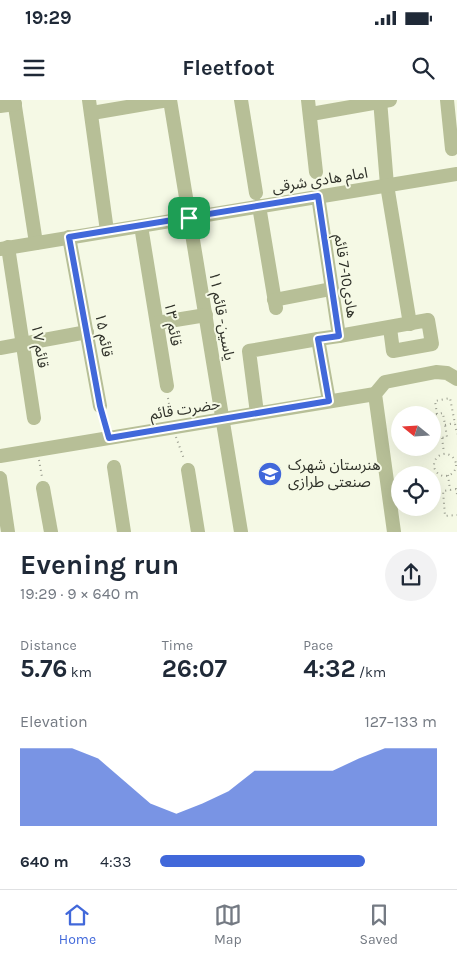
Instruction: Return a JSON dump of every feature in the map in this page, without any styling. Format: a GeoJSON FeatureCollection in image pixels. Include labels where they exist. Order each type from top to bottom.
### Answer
{"type":"FeatureCollection","features":[{"type":"Feature","properties":{"kind":"street"},"geometry":{"type":"LineString","coordinates":[[107,231],[90,107],[169,100]]}},
{"type":"Feature","properties":{"kind":"street","name":"یاسین- قائم ۱۱"},"geometry":{"type":"LineString","coordinates":[[169,100],[241,532]]}},
{"type":"Feature","properties":{"kind":"street"},"geometry":{"type":"LineString","coordinates":[[241,100],[275,304],[331,290]]}},
{"type":"Feature","properties":{"kind":"street"},"geometry":{"type":"LineString","coordinates":[[447,100],[452,149]]}},
{"type":"Feature","properties":{"kind":"street"},"geometry":{"type":"LineString","coordinates":[[316,172],[310,107],[383,101],[387,185],[410,324]]}},
{"type":"Feature","properties":{"kind":"street"},"geometry":{"type":"LineString","coordinates":[[0,106],[15,102],[36,243]]}},
{"type":"Feature","properties":{"kind":"street","name":"امام هادی شرقی"},"geometry":{"type":"LineString","coordinates":[[4,248],[189,218],[257,199],[318,196],[457,176]]}},
{"type":"Feature","properties":{"kind":"street","name":"هادی10-7 قائم"},"geometry":{"type":"LineString","coordinates":[[258,413],[249,351],[339,336],[318,196]]}},
{"type":"Feature","properties":{"kind":"street","name":"قائم ۱۳"},"geometry":{"type":"LineString","coordinates":[[142,226],[167,386]]}},
{"type":"Feature","properties":{"kind":"street","name":"قائم ۱۵"},"geometry":{"type":"LineString","coordinates":[[69,237],[100,406]]}},
{"type":"Feature","properties":{"kind":"street","name":"قائم ۱۷"},"geometry":{"type":"LineString","coordinates":[[4,248],[23,344],[34,418]]}},
{"type":"Feature","properties":{"kind":"street"},"geometry":{"type":"LineString","coordinates":[[157,323],[206,315]]}},
{"type":"Feature","properties":{"kind":"street"},"geometry":{"type":"LineString","coordinates":[[339,336],[428,320],[432,344],[393,352],[390,328]]}},
{"type":"Feature","properties":{"kind":"street"},"geometry":{"type":"LineString","coordinates":[[0,348],[87,332]]}},
{"type":"Feature","properties":{"kind":"street"},"geometry":{"type":"LineString","coordinates":[[318,339],[329,401]]}},
{"type":"Feature","properties":{"kind":"street"},"geometry":{"type":"LineString","coordinates":[[394,532],[375,394],[385,382],[436,372],[447,374],[457,379]]}},
{"type":"Feature","properties":{"kind":"street","name":"حضرت قائم"},"geometry":{"type":"LineString","coordinates":[[0,456],[375,394]]}},
{"type":"Feature","properties":{"kind":"street"},"geometry":{"type":"LineString","coordinates":[[114,466],[124,532]]}},
{"type":"Feature","properties":{"kind":"street"},"geometry":{"type":"LineString","coordinates":[[188,470],[198,532]]}},
{"type":"Feature","properties":{"kind":"street"},"geometry":{"type":"LineString","coordinates":[[0,478],[8,532]]}},
{"type":"Feature","properties":{"kind":"street"},"geometry":{"type":"LineString","coordinates":[[43,488],[51,532]]}},
{"type":"Feature","properties":{"kind":"path"},"geometry":{"type":"LineString","coordinates":[[167,386],[173,427],[188,470]]}},
{"type":"Feature","properties":{"kind":"path"},"geometry":{"type":"LineString","coordinates":[[436,406],[435,401],[450,398],[457,434]]}},
{"type":"Feature","properties":{"kind":"path"},"geometry":{"type":"LineString","coordinates":[[100,406],[109,438]]}},
{"type":"Feature","properties":{"kind":"path"},"geometry":{"type":"LineString","coordinates":[[441,413],[443,413],[447,437],[442,438],[444,454]]}},
{"type":"Feature","properties":{"kind":"path"},"geometry":{"type":"LineString","coordinates":[[445,425],[455,423]]}},
{"type":"Feature","properties":{"kind":"path"},"geometry":{"type":"LineString","coordinates":[[38,449],[43,488]]}},
{"type":"Feature","properties":{"kind":"path"},"geometry":{"type":"LineString","coordinates":[[447,453],[456,462],[456,468],[448,475],[443,476],[435,470],[434,460],[444,454],[447,453]]}},
{"type":"Feature","properties":{"kind":"path"},"geometry":{"type":"LineString","coordinates":[[448,475],[450,490]]}},
{"type":"Feature","properties":{"kind":"path"},"geometry":{"type":"LineString","coordinates":[[457,494],[456,489],[443,490],[446,516],[457,514]]}},
{"type":"Feature","properties":{"kind":"place","name":"هنرستان شهرک صنعتی طرازی"},"geometry":{"type":"Point","coordinates":[270,474]}},
{"type":"Feature","properties":{"kind":"route"},"geometry":{"type":"LineString","coordinates":[[318,196],[339,336],[318,339],[329,401],[109,438],[100,406],[69,237],[189,218],[318,196]]}}]}
